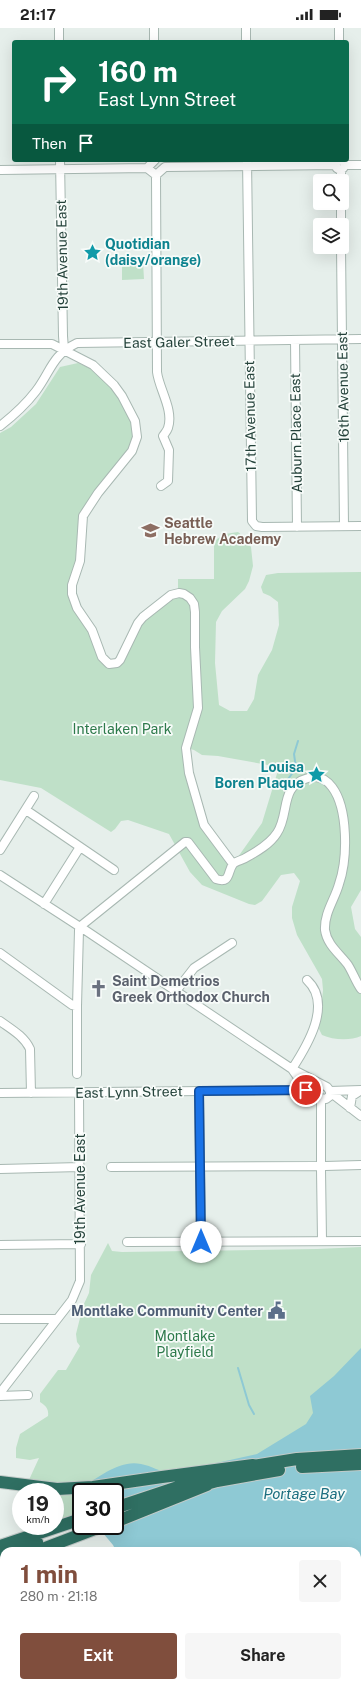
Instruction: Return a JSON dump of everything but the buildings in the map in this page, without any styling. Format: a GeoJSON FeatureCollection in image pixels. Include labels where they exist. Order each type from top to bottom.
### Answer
{"type":"FeatureCollection","features":[{"type":"Feature","properties":{"kind":"highway"},"geometry":{"type":"LineString","coordinates":[[0,1482],[57,1489],[93,1487],[297,1459],[361,1455]]}},
{"type":"Feature","properties":{"kind":"highway"},"geometry":{"type":"LineString","coordinates":[[124,1512],[179,1492],[217,1481],[283,1469],[311,1466],[361,1464]]}},
{"type":"Feature","properties":{"kind":"highway"},"geometry":{"type":"LineString","coordinates":[[124,1505],[200,1479],[253,1465]]}},
{"type":"Feature","properties":{"kind":"highway"},"geometry":{"type":"LineString","coordinates":[[124,1518],[217,1481]]}},
{"type":"Feature","properties":{"kind":"highway"},"geometry":{"type":"LineString","coordinates":[[17,1546],[72,1523]]}},
{"type":"Feature","properties":{"kind":"highway"},"geometry":{"type":"LineString","coordinates":[[0,1546],[17,1546],[72,1529]]}},
{"type":"Feature","properties":{"kind":"highway"},"geometry":{"type":"LineString","coordinates":[[48,1547],[80,1535]]}},
{"type":"Feature","properties":{"kind":"street"},"geometry":{"type":"LineString","coordinates":[[59,28],[59,40]]}},
{"type":"Feature","properties":{"kind":"street"},"geometry":{"type":"LineString","coordinates":[[154,28],[154,40]]}},
{"type":"Feature","properties":{"kind":"street"},"geometry":{"type":"LineString","coordinates":[[246,28],[246,40]]}},
{"type":"Feature","properties":{"kind":"street"},"geometry":{"type":"LineString","coordinates":[[339,28],[339,40]]}},
{"type":"Feature","properties":{"kind":"street","name":"19th Avenue East"},"geometry":{"type":"LineString","coordinates":[[60,162],[64,349]]}},
{"type":"Feature","properties":{"kind":"street"},"geometry":{"type":"LineString","coordinates":[[147,168],[153,162]]}},
{"type":"Feature","properties":{"kind":"street"},"geometry":{"type":"LineString","coordinates":[[161,486],[168,481],[170,450],[163,436],[169,427],[169,422],[167,404],[158,380],[156,342],[156,175],[165,167],[247,163],[361,165]]}},
{"type":"Feature","properties":{"kind":"street","name":"17th Avenue East"},"geometry":{"type":"LineString","coordinates":[[247,163],[252,518],[256,526],[297,526]]}},
{"type":"Feature","properties":{"kind":"street"},"geometry":{"type":"LineString","coordinates":[[340,164],[341,174]]}},
{"type":"Feature","properties":{"kind":"street"},"geometry":{"type":"LineString","coordinates":[[0,170],[147,168],[156,175]]}},
{"type":"Feature","properties":{"kind":"street","name":"16th Avenue East"},"geometry":{"type":"LineString","coordinates":[[342,254],[344,526]]}},
{"type":"Feature","properties":{"kind":"street","name":"East Galer Street"},"geometry":{"type":"LineString","coordinates":[[64,349],[77,343],[361,339]]}},
{"type":"Feature","properties":{"kind":"street","name":"Auburn Place East"},"geometry":{"type":"LineString","coordinates":[[295,340],[297,526]]}},
{"type":"Feature","properties":{"kind":"street"},"geometry":{"type":"LineString","coordinates":[[0,344],[52,344],[93,365],[105,375],[122,396],[135,421],[137,437],[132,451],[98,493],[83,516],[80,561],[72,585],[74,602],[92,630],[105,662],[113,664],[117,663],[124,654],[138,623],[165,599],[179,593],[190,598],[194,604],[196,622],[195,646],[198,708],[186,748],[189,773],[204,824],[233,864]]}},
{"type":"Feature","properties":{"kind":"street"},"geometry":{"type":"LineString","coordinates":[[0,426],[35,392],[54,359],[64,349]]}},
{"type":"Feature","properties":{"kind":"street"},"geometry":{"type":"LineString","coordinates":[[297,526],[361,526]]}},
{"type":"Feature","properties":{"kind":"street"},"geometry":{"type":"LineString","coordinates":[[78,1074],[77,1006],[80,927],[176,848],[188,842],[216,880],[222,881],[226,879],[233,864],[260,849],[277,834],[281,827],[287,797],[290,790],[299,782],[307,778],[315,777],[329,783],[336,793],[342,809],[345,851],[344,867],[327,916],[326,931],[328,940],[346,964],[361,989]]}},
{"type":"Feature","properties":{"kind":"street"},"geometry":{"type":"LineString","coordinates":[[0,850],[34,796]]}},
{"type":"Feature","properties":{"kind":"street"},"geometry":{"type":"LineString","coordinates":[[26,810],[114,870]]}},
{"type":"Feature","properties":{"kind":"street"},"geometry":{"type":"LineString","coordinates":[[44,904],[80,846]]}},
{"type":"Feature","properties":{"kind":"street"},"geometry":{"type":"LineString","coordinates":[[0,874],[176,990],[292,1069],[327,1087],[330,1092],[361,1116]]}},
{"type":"Feature","properties":{"kind":"street"},"geometry":{"type":"LineString","coordinates":[[176,990],[194,968],[232,943]]}},
{"type":"Feature","properties":{"kind":"street"},"geometry":{"type":"LineString","coordinates":[[0,953],[72,1005],[77,1006]]}},
{"type":"Feature","properties":{"kind":"street"},"geometry":{"type":"LineString","coordinates":[[292,1069],[306,1048],[314,1028],[317,1015],[318,998],[313,985],[307,980]]}},
{"type":"Feature","properties":{"kind":"street"},"geometry":{"type":"LineString","coordinates":[[0,1020],[27,1042],[30,1048],[31,1093]]}},
{"type":"Feature","properties":{"kind":"street"},"geometry":{"type":"LineString","coordinates":[[292,1069],[306,1089],[321,1099],[350,1108]]}},
{"type":"Feature","properties":{"kind":"street"},"geometry":{"type":"LineString","coordinates":[[306,1089],[306,1082],[312,1079]]}},
{"type":"Feature","properties":{"kind":"street","name":"East Lynn Street"},"geometry":{"type":"LineString","coordinates":[[0,1093],[306,1089]]}},
{"type":"Feature","properties":{"kind":"street"},"geometry":{"type":"LineString","coordinates":[[330,1092],[361,1090]]}},
{"type":"Feature","properties":{"kind":"street"},"geometry":{"type":"LineString","coordinates":[[350,1108],[349,1104],[352,1096],[361,1090]]}},
{"type":"Feature","properties":{"kind":"street"},"geometry":{"type":"LineString","coordinates":[[199,1091],[201,1242]]}},
{"type":"Feature","properties":{"kind":"street","name":"19th Avenue East"},"geometry":{"type":"LineString","coordinates":[[57,1319],[74,1296],[79,1286],[81,1272],[79,1092]]}},
{"type":"Feature","properties":{"kind":"street"},"geometry":{"type":"LineString","coordinates":[[321,1099],[328,1098],[330,1092]]}},
{"type":"Feature","properties":{"kind":"street"},"geometry":{"type":"LineString","coordinates":[[321,1099],[322,1240]]}},
{"type":"Feature","properties":{"kind":"street"},"geometry":{"type":"LineString","coordinates":[[111,1167],[361,1165]]}},
{"type":"Feature","properties":{"kind":"street"},"geometry":{"type":"LineString","coordinates":[[0,1169],[80,1167]]}},
{"type":"Feature","properties":{"kind":"street"},"geometry":{"type":"LineString","coordinates":[[127,1242],[360,1241]]}},
{"type":"Feature","properties":{"kind":"street"},"geometry":{"type":"LineString","coordinates":[[0,1245],[81,1244]]}},
{"type":"Feature","properties":{"kind":"street"},"geometry":{"type":"LineString","coordinates":[[0,1319],[57,1319]]}},
{"type":"Feature","properties":{"kind":"street"},"geometry":{"type":"LineString","coordinates":[[0,1395],[57,1319]]}},
{"type":"Feature","properties":{"kind":"street"},"geometry":{"type":"LineString","coordinates":[[0,1395],[28,1395]]}},
{"type":"Feature","properties":{"kind":"green space"},"geometry":{"type":"Polygon","coordinates":[[[122,262],[143,262],[144,279],[122,280],[122,262]]]}},
{"type":"Feature","properties":{"kind":"green space","name":"Interlaken Park"},"geometry":{"type":"Polygon","coordinates":[[[78,363],[105,375],[135,421],[135,444],[85,510],[72,594],[102,657],[117,663],[135,628],[178,593],[178,579],[214,579],[214,541],[225,534],[238,532],[244,537],[251,547],[253,566],[245,589],[222,611],[216,622],[215,663],[219,705],[230,711],[247,711],[254,699],[258,675],[272,650],[279,625],[278,602],[263,593],[261,587],[266,575],[278,573],[361,572],[361,890],[351,907],[355,929],[361,937],[361,1036],[357,1038],[336,1039],[326,1037],[322,1035],[319,1029],[323,990],[322,979],[297,935],[292,918],[292,907],[300,881],[294,873],[281,875],[262,901],[255,905],[249,904],[202,885],[190,872],[169,834],[128,820],[121,821],[111,832],[41,788],[0,780],[0,433],[11,427],[36,404],[60,367],[78,363]],[[187,748],[199,813],[233,864],[262,823],[279,767],[218,756],[202,755],[187,748]]]}},
{"type":"Feature","properties":{"kind":"green space","name":"Montlake Playfield"},"geometry":{"type":"Polygon","coordinates":[[[108,1243],[112,1251],[122,1252],[361,1247],[361,1450],[124,1490],[124,1483],[72,1483],[72,1517],[64,1519],[64,1483],[28,1483],[39,1458],[30,1460],[16,1458],[16,1448],[20,1434],[48,1416],[47,1408],[40,1402],[40,1394],[58,1370],[66,1370],[80,1346],[77,1342],[76,1334],[83,1306],[89,1293],[91,1275],[108,1243]]]}},
{"type":"Feature","properties":{"kind":"water","name":"Portage Bay"},"geometry":{"type":"Polygon","coordinates":[[[361,1348],[361,1547],[114,1547],[105,1535],[124,1535],[124,1483],[88,1483],[110,1470],[126,1464],[141,1464],[171,1473],[257,1454],[306,1424],[313,1413],[310,1396],[334,1376],[361,1348]]]}},
{"type":"Feature","properties":{"kind":"waterway"},"geometry":{"type":"LineString","coordinates":[[286,782],[296,768],[294,754],[298,741]]}},
{"type":"Feature","properties":{"kind":"waterway"},"geometry":{"type":"LineString","coordinates":[[238,1368],[249,1405],[254,1414]]}},
{"type":"Feature","properties":{"kind":"place","name":"Quotidian (daisy/orange)"},"geometry":{"type":"Point","coordinates":[92,252]}},
{"type":"Feature","properties":{"kind":"place","name":"Seattle Hebrew Academy"},"geometry":{"type":"Point","coordinates":[151,531]}},
{"type":"Feature","properties":{"kind":"place","name":"Louisa Boren Plaque"},"geometry":{"type":"Point","coordinates":[317,775]}},
{"type":"Feature","properties":{"kind":"place","name":"Saint Demetrios Greek Orthodox Church"},"geometry":{"type":"Point","coordinates":[99,989]}},
{"type":"Feature","properties":{"kind":"place","name":"Montlake Community Center"},"geometry":{"type":"Point","coordinates":[276,1311]}},
{"type":"Feature","properties":{"kind":"route"},"geometry":{"type":"LineString","coordinates":[[201,1242],[199,1091],[306,1090]]}}]}
